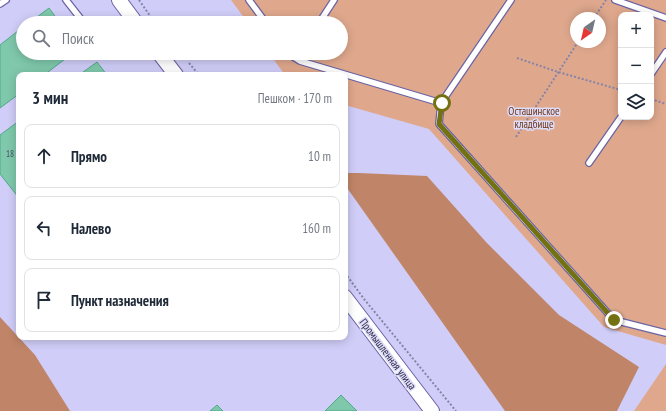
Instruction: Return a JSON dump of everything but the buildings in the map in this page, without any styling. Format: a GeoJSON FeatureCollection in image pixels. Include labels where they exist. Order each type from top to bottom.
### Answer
{"type":"FeatureCollection","features":[{"type":"Feature","properties":{"kind":"street"},"geometry":{"type":"LineString","coordinates":[[119,0],[131,16]]}},
{"type":"Feature","properties":{"kind":"street"},"geometry":{"type":"LineString","coordinates":[[164,60],[174,72]]}},
{"type":"Feature","properties":{"kind":"street","name":"Промышленная улица"},"geometry":{"type":"LineString","coordinates":[[348,301],[432,411]]}},
{"type":"Feature","properties":{"kind":"lane"},"geometry":{"type":"LineString","coordinates":[[0,4],[6,0]]}},
{"type":"Feature","properties":{"kind":"lane"},"geometry":{"type":"LineString","coordinates":[[66,0],[79,16]]}},
{"type":"Feature","properties":{"kind":"lane"},"geometry":{"type":"LineString","coordinates":[[249,0],[261,16]]}},
{"type":"Feature","properties":{"kind":"lane"},"geometry":{"type":"LineString","coordinates":[[324,16],[334,0]]}},
{"type":"Feature","properties":{"kind":"lane"},"geometry":{"type":"LineString","coordinates":[[511,0],[442,103],[439,124],[614,320],[666,333]]}},
{"type":"Feature","properties":{"kind":"lane"},"geometry":{"type":"LineString","coordinates":[[615,0],[666,18]]}},
{"type":"Feature","properties":{"kind":"lane"},"geometry":{"type":"LineString","coordinates":[[654,70],[666,52]]}},
{"type":"Feature","properties":{"kind":"lane"},"geometry":{"type":"LineString","coordinates":[[298,60],[337,72]]}},
{"type":"Feature","properties":{"kind":"lane"},"geometry":{"type":"LineString","coordinates":[[348,75],[442,103]]}},
{"type":"Feature","properties":{"kind":"lane"},"geometry":{"type":"LineString","coordinates":[[589,163],[619,120]]}},
{"type":"Feature","properties":{"kind":"path"},"geometry":{"type":"LineString","coordinates":[[139,0],[150,16]]}},
{"type":"Feature","properties":{"kind":"path"},"geometry":{"type":"LineString","coordinates":[[598,12],[606,0]]}},
{"type":"Feature","properties":{"kind":"path"},"geometry":{"type":"LineString","coordinates":[[516,137],[574,48]]}},
{"type":"Feature","properties":{"kind":"path"},"geometry":{"type":"LineString","coordinates":[[517,58],[558,72],[618,89]]}},
{"type":"Feature","properties":{"kind":"path"},"geometry":{"type":"LineString","coordinates":[[654,100],[666,104]]}},
{"type":"Feature","properties":{"kind":"path"},"geometry":{"type":"LineString","coordinates":[[348,277],[364,299],[456,411]]}},
{"type":"Feature","properties":{"kind":"green space","name":"Осташинское кладбище"},"geometry":{"type":"Polygon","coordinates":[[[231,0],[666,0],[666,345],[604,327],[429,129],[348,106],[348,72],[283,72],[274,60],[348,60],[348,16],[243,16],[231,0]]]}},
{"type":"Feature","properties":{"kind":"green space"},"geometry":{"type":"Polygon","coordinates":[[[666,364],[666,411],[634,411],[666,364]]]}},
{"type":"Feature","properties":{"kind":"shaded area"},"geometry":{"type":"Polygon","coordinates":[[[348,173],[427,176],[486,242],[559,315],[639,367],[617,411],[505,411],[348,189],[348,173]]]}},
{"type":"Feature","properties":{"kind":"shaded area"},"geometry":{"type":"Polygon","coordinates":[[[0,317],[16,334],[16,340],[21,340],[35,355],[70,411],[0,411],[0,317]]]}},
{"type":"Feature","properties":{"kind":"route"},"geometry":{"type":"LineString","coordinates":[[442,103],[439,124],[614,320]]}}]}
